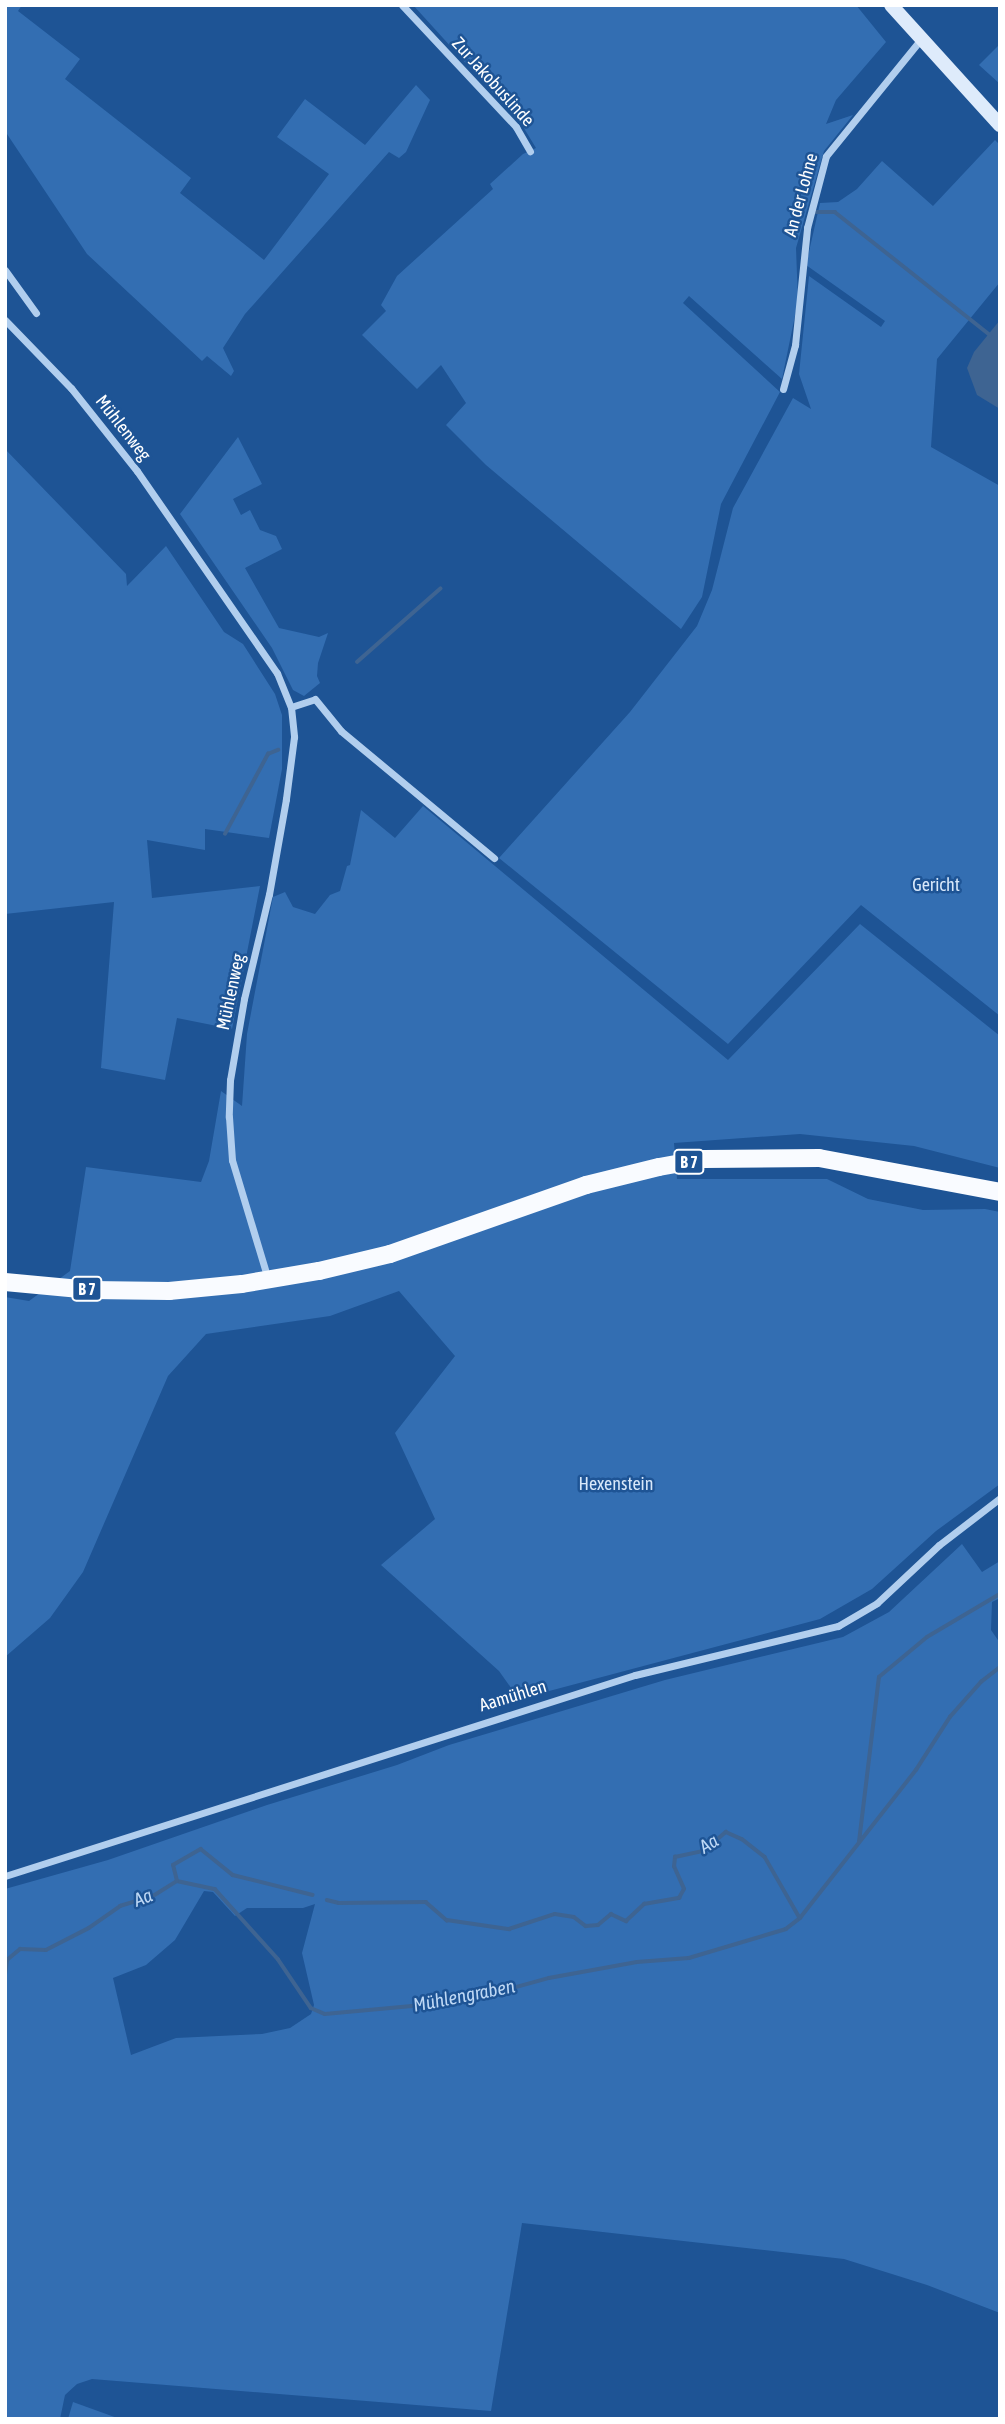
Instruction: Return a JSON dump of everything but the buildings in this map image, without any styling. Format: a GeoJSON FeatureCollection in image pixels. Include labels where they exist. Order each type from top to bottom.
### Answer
{"type":"FeatureCollection","features":[{"type":"Feature","properties":{"kind":"main road","name":"B 7"},"geometry":{"type":"LineString","coordinates":[[5,1282],[92,1290],[169,1291],[268,1280],[390,1254],[586,1185],[704,1159],[819,1158],[1000,1192]]}},
{"type":"Feature","properties":{"kind":"street","name":"Zur Jakobuslinde"},"geometry":{"type":"LineString","coordinates":[[402,5],[516,127],[530,151]]}},
{"type":"Feature","properties":{"kind":"street"},"geometry":{"type":"LineString","coordinates":[[891,5],[1000,125]]}},
{"type":"Feature","properties":{"kind":"street","name":"An der Lohne"},"geometry":{"type":"LineString","coordinates":[[783,389],[795,345],[807,228],[826,156],[921,39]]}},
{"type":"Feature","properties":{"kind":"street"},"geometry":{"type":"LineString","coordinates":[[5,270],[36,313]]}},
{"type":"Feature","properties":{"kind":"street","name":"Mühlenweg"},"geometry":{"type":"LineString","coordinates":[[5,320],[71,388],[137,471],[277,673],[291,707],[294,737],[286,799],[269,894],[244,999],[230,1080],[232,1160],[268,1280]]}},
{"type":"Feature","properties":{"kind":"street"},"geometry":{"type":"LineString","coordinates":[[291,707],[315,699],[341,731],[494,858]]}},
{"type":"Feature","properties":{"kind":"street","name":"Aamühlen"},"geometry":{"type":"LineString","coordinates":[[5,1876],[635,1675],[838,1626],[871,1608],[939,1545],[1000,1498]]}},
{"type":"Feature","properties":{"kind":"green space"},"geometry":{"type":"Polygon","coordinates":[[[5,5],[22,5],[18,11],[80,59],[65,79],[191,178],[180,193],[264,260],[329,174],[277,137],[305,99],[365,145],[416,85],[430,100],[406,152],[399,158],[389,152],[245,314],[223,348],[234,371],[231,376],[207,356],[202,361],[87,254],[5,131],[5,5]]]}},
{"type":"Feature","properties":{"kind":"green space"},"geometry":{"type":"Polygon","coordinates":[[[413,5],[856,5],[886,42],[836,100],[826,124],[853,115],[824,151],[796,248],[798,301],[782,379],[689,296],[683,303],[780,392],[721,504],[702,597],[681,629],[486,465],[446,425],[466,403],[441,365],[417,389],[362,335],[386,311],[381,305],[397,276],[493,189],[490,184],[523,154],[536,148],[522,125],[413,5]]]}},
{"type":"Feature","properties":{"kind":"green space"},"geometry":{"type":"Polygon","coordinates":[[[1000,44],[1000,84],[979,65],[1000,44]]]}},
{"type":"Feature","properties":{"kind":"green space","name":"Gericht"},"geometry":{"type":"Polygon","coordinates":[[[995,140],[1000,145],[1000,282],[937,359],[931,447],[1000,486],[1000,1016],[861,905],[728,1044],[499,858],[630,712],[697,626],[712,590],[733,508],[793,398],[811,409],[799,374],[809,276],[881,327],[885,321],[806,265],[820,203],[838,202],[857,189],[882,161],[933,206],[995,140]]]}},
{"type":"Feature","properties":{"kind":"green space"},"geometry":{"type":"Polygon","coordinates":[[[238,437],[262,484],[233,499],[241,515],[250,510],[260,530],[276,536],[282,549],[245,568],[279,628],[319,637],[328,633],[318,663],[317,676],[320,683],[304,696],[293,690],[272,648],[180,514],[238,437]]]}},
{"type":"Feature","properties":{"kind":"green space"},"geometry":{"type":"Polygon","coordinates":[[[5,449],[126,574],[127,586],[166,546],[224,632],[243,644],[275,694],[282,715],[282,769],[269,838],[205,829],[205,850],[147,840],[152,898],[260,886],[232,1029],[177,1018],[165,1080],[101,1068],[114,902],[5,914],[5,449]]]}},
{"type":"Feature","properties":{"kind":"green space","name":"Hexenstein"},"geometry":{"type":"Polygon","coordinates":[[[423,806],[728,1060],[860,924],[1000,1036],[1000,1168],[914,1146],[800,1134],[674,1143],[677,1179],[827,1179],[868,1199],[923,1210],[985,1209],[1000,1212],[1000,1484],[936,1531],[872,1589],[820,1619],[519,1699],[499,1671],[381,1565],[435,1519],[395,1433],[455,1356],[399,1291],[330,1316],[206,1334],[168,1376],[83,1572],[50,1618],[5,1657],[5,1297],[29,1301],[70,1271],[86,1167],[201,1182],[209,1161],[221,1091],[242,1106],[247,1034],[273,897],[285,892],[293,907],[315,914],[330,895],[340,891],[347,866],[350,865],[361,810],[395,838],[423,806]]]}},
{"type":"Feature","properties":{"kind":"green space"},"geometry":{"type":"Polygon","coordinates":[[[962,1544],[982,1572],[1000,1561],[1000,1598],[992,1602],[991,1630],[1000,1643],[1000,2313],[927,2285],[844,2259],[522,2223],[491,2411],[92,2379],[77,2384],[65,2395],[60,2419],[5,2419],[5,1889],[108,1860],[267,1805],[397,1765],[449,1745],[665,1680],[843,1637],[889,1612],[962,1544]],[[204,1891],[175,1940],[146,1965],[113,1978],[131,2055],[176,2038],[262,2034],[290,2028],[311,2014],[314,2005],[302,1953],[315,1904],[303,1908],[247,1908],[235,1916],[213,1892],[204,1891]]]}},
{"type":"Feature","properties":{"kind":"green space"},"geometry":{"type":"Polygon","coordinates":[[[73,2402],[120,2419],[68,2419],[73,2402]]]}},
{"type":"Feature","properties":{"kind":"shaded area"},"geometry":{"type":"Polygon","coordinates":[[[1000,320],[1000,409],[977,395],[967,368],[974,352],[1000,320]]]}},
{"type":"Feature","properties":{"kind":"waterway"},"geometry":{"type":"LineString","coordinates":[[815,212],[835,212],[990,335]]}},
{"type":"Feature","properties":{"kind":"waterway"},"geometry":{"type":"LineString","coordinates":[[357,662],[440,589]]}},
{"type":"Feature","properties":{"kind":"waterway"},"geometry":{"type":"LineString","coordinates":[[225,834],[268,754],[278,750]]}},
{"type":"Feature","properties":{"kind":"waterway","name":"Mühlengraben"},"geometry":{"type":"LineString","coordinates":[[859,1842],[879,1677],[927,1637],[1000,1594]]}},
{"type":"Feature","properties":{"kind":"waterway","name":"Aa"},"geometry":{"type":"LineString","coordinates":[[327,1900],[339,1903],[426,1902],[447,1920],[509,1929],[555,1914],[574,1917],[586,1926],[598,1925],[611,1914],[626,1921],[644,1904],[679,1898],[684,1889],[674,1867],[675,1857],[704,1851],[726,1832],[742,1839],[765,1857],[800,1918],[916,1770],[950,1717],[981,1682],[1000,1667]]}},
{"type":"Feature","properties":{"kind":"waterway","name":"Aa"},"geometry":{"type":"LineString","coordinates":[[5,1975],[7,1960],[20,1949],[46,1950],[89,1928],[120,1906],[153,1896],[177,1881],[173,1865],[201,1849],[233,1875],[313,1895]]}},
{"type":"Feature","properties":{"kind":"waterway","name":"Mühlengraben"},"geometry":{"type":"LineString","coordinates":[[177,1881],[215,1889],[278,1959],[311,2008],[325,2014],[412,2006],[491,1994],[549,1978],[637,1962],[689,1958],[786,1929],[800,1918]]}}]}
